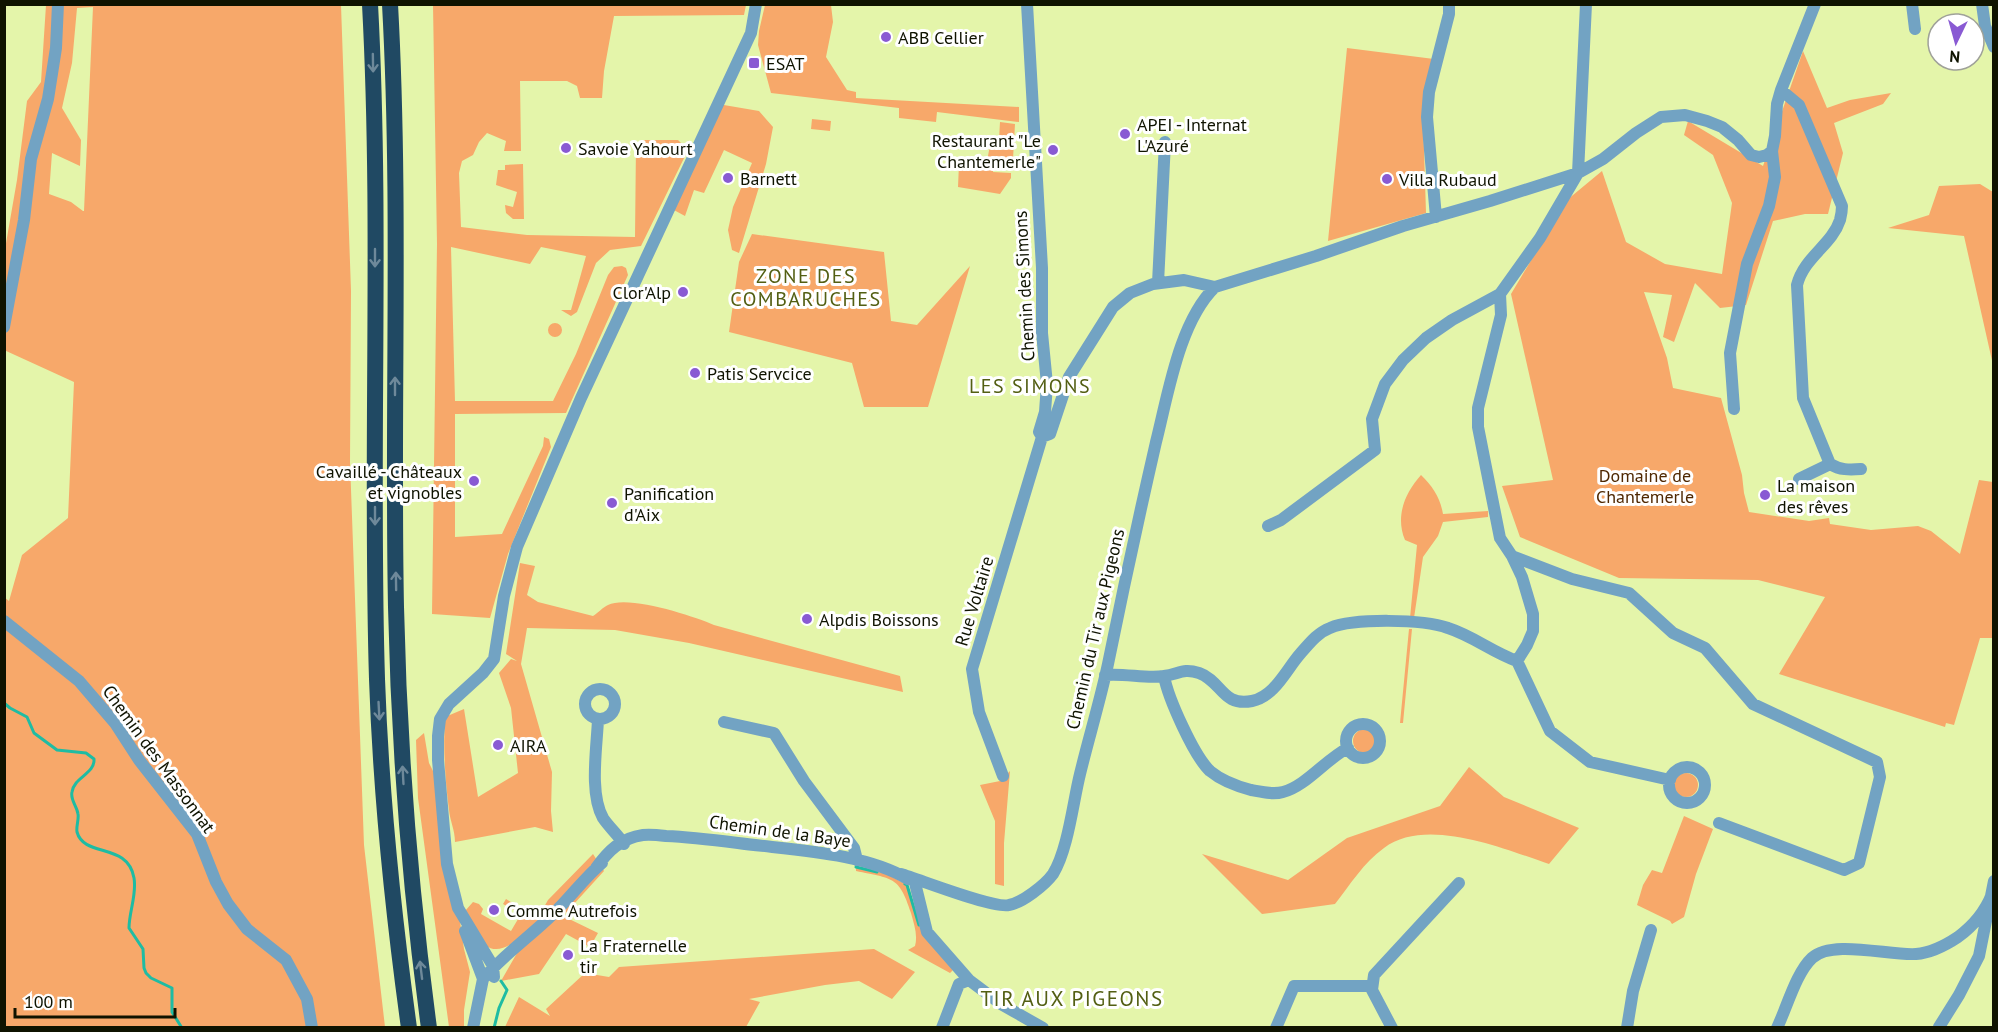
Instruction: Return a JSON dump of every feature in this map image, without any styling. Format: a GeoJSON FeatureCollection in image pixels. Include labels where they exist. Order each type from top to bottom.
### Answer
{"type":"FeatureCollection","features":[{"type":"Feature","properties":{"kind":"highway"},"geometry":{"type":"LineString","coordinates":[[370,4],[375,161],[377,680],[389,862],[409,1028]]}},
{"type":"Feature","properties":{"kind":"highway"},"geometry":{"type":"LineString","coordinates":[[390,4],[396,184],[395,506],[398,683],[410,870],[429,1028]]}},
{"type":"Feature","properties":{"kind":"street"},"geometry":{"type":"LineString","coordinates":[[4,327],[22,232],[31,159],[48,99],[56,48],[58,4]]}},
{"type":"Feature","properties":{"kind":"street"},"geometry":{"type":"LineString","coordinates":[[490,974],[458,908],[447,864],[438,746],[440,719],[449,704],[483,673],[494,659],[504,596],[517,547],[581,398],[753,29],[756,4]]}},
{"type":"Feature","properties":{"kind":"street","name":"Chemin des Simons"},"geometry":{"type":"LineString","coordinates":[[1028,4],[1042,268],[1042,333],[1047,391],[1044,420],[1040,432],[1042,437]]}},
{"type":"Feature","properties":{"kind":"street"},"geometry":{"type":"LineString","coordinates":[[1436,217],[1427,117],[1429,92],[1449,14],[1449,4]]}},
{"type":"Feature","properties":{"kind":"street"},"geometry":{"type":"LineString","coordinates":[[1268,526],[1281,520],[1375,450],[1372,419],[1385,384],[1403,360],[1426,338],[1452,320],[1500,294],[1540,238],[1578,172],[1586,4]]}},
{"type":"Feature","properties":{"kind":"street"},"geometry":{"type":"LineString","coordinates":[[1734,409],[1730,353],[1747,264],[1769,206],[1775,177],[1772,151],[1779,96],[1815,4]]}},
{"type":"Feature","properties":{"kind":"street"},"geometry":{"type":"LineString","coordinates":[[1912,4],[1915,29]]}},
{"type":"Feature","properties":{"kind":"street"},"geometry":{"type":"LineString","coordinates":[[1982,4],[1985,26],[1994,47]]}},
{"type":"Feature","properties":{"kind":"street"},"geometry":{"type":"LineString","coordinates":[[1779,96],[1799,105],[1842,206],[1840,220],[1835,231],[1800,272],[1797,285],[1803,398],[1830,464],[1837,468],[1862,469]]}},
{"type":"Feature","properties":{"kind":"street"},"geometry":{"type":"LineString","coordinates":[[1042,437],[1050,434],[1053,429],[1060,399],[1069,377],[1113,307],[1130,293],[1158,283],[1190,280],[1210,292],[1403,226],[1578,172],[1603,159],[1661,117],[1686,115],[1722,127],[1751,155],[1759,157],[1772,151]]}},
{"type":"Feature","properties":{"kind":"street"},"geometry":{"type":"LineString","coordinates":[[1158,283],[1165,142]]}},
{"type":"Feature","properties":{"kind":"street","name":"Chemin du Tir aux Pigeons"},"geometry":{"type":"LineString","coordinates":[[920,883],[1008,906],[1032,894],[1052,875],[1062,852],[1106,671],[1138,520],[1177,362],[1191,322],[1210,292]]}},
{"type":"Feature","properties":{"kind":"street"},"geometry":{"type":"LineString","coordinates":[[1500,294],[1501,315],[1478,408],[1478,427],[1500,538],[1522,577],[1533,614],[1533,631],[1517,661]]}},
{"type":"Feature","properties":{"kind":"street","name":"Rue Voltaire"},"geometry":{"type":"LineString","coordinates":[[1003,776],[979,712],[972,669],[1042,437]]}},
{"type":"Feature","properties":{"kind":"street"},"geometry":{"type":"LineString","coordinates":[[1799,480],[1830,464]]}},
{"type":"Feature","properties":{"kind":"street"},"geometry":{"type":"LineString","coordinates":[[1512,556],[1572,579],[1629,593],[1673,633],[1705,648],[1753,704],[1876,762],[1880,777],[1859,863],[1844,870],[1719,823]]}},
{"type":"Feature","properties":{"kind":"street","name":"Chemin des Massonnat"},"geometry":{"type":"LineString","coordinates":[[4,621],[79,681],[115,723],[139,759],[197,834],[216,882],[228,904],[247,929],[286,960],[307,999],[312,1028]]}},
{"type":"Feature","properties":{"kind":"street"},"geometry":{"type":"LineString","coordinates":[[1106,671],[1164,676],[1183,670],[1201,674],[1226,696],[1238,703],[1255,701],[1278,684],[1292,663],[1317,635],[1332,627],[1353,623],[1411,621],[1439,625],[1463,634],[1517,661],[1550,731],[1590,762],[1670,780]]}},
{"type":"Feature","properties":{"kind":"street"},"geometry":{"type":"LineString","coordinates":[[1164,676],[1167,693],[1189,739],[1208,769],[1231,784],[1269,793],[1284,792],[1348,748]]}},
{"type":"Feature","properties":{"kind":"street"},"geometry":{"type":"LineString","coordinates":[[473,1028],[476,1011],[490,974],[556,912],[620,844],[604,820],[596,798],[598,719]]}},
{"type":"Feature","properties":{"kind":"street"},"geometry":{"type":"LineString","coordinates":[[724,722],[774,733],[854,855]]}},
{"type":"Feature","properties":{"kind":"street","name":"Chemin de la Baye"},"geometry":{"type":"LineString","coordinates":[[620,844],[652,835],[692,837],[854,855],[920,883]]}},
{"type":"Feature","properties":{"kind":"street"},"geometry":{"type":"LineString","coordinates":[[920,883],[921,908],[927,932],[969,980],[1001,1004],[1043,1028]]}},
{"type":"Feature","properties":{"kind":"street"},"geometry":{"type":"LineString","coordinates":[[1392,1028],[1372,990],[1374,975],[1459,883]]}},
{"type":"Feature","properties":{"kind":"street"},"geometry":{"type":"LineString","coordinates":[[1777,1028],[1801,975],[1812,958],[1821,952],[1836,949],[1918,955],[1945,946],[1970,928],[1988,904],[1993,888]]}},
{"type":"Feature","properties":{"kind":"street"},"geometry":{"type":"LineString","coordinates":[[1939,1028],[1979,956],[1993,888]]}},
{"type":"Feature","properties":{"kind":"street"},"geometry":{"type":"LineString","coordinates":[[1627,1028],[1633,992],[1651,930]]}},
{"type":"Feature","properties":{"kind":"street"},"geometry":{"type":"LineString","coordinates":[[942,1028],[959,984],[969,980]]}},
{"type":"Feature","properties":{"kind":"street"},"geometry":{"type":"LineString","coordinates":[[1276,1028],[1294,986],[1372,986]]}},
{"type":"Feature","properties":{"kind":"green space"},"geometry":{"type":"Polygon","coordinates":[[[46,5],[341,5],[351,291],[350,462],[364,845],[385,1027],[5,1027],[4,597],[9,601],[22,555],[68,518],[74,382],[4,350],[5,249],[27,101],[41,82],[46,5]],[[93,7],[77,8],[72,63],[62,108],[81,140],[80,166],[52,153],[49,194],[71,202],[84,211],[93,7]]]}},
{"type":"Feature","properties":{"kind":"green space"},"geometry":{"type":"Polygon","coordinates":[[[433,5],[746,5],[744,15],[614,16],[604,71],[602,98],[580,98],[577,86],[567,81],[520,81],[521,151],[504,151],[506,141],[487,133],[479,142],[473,155],[462,161],[459,173],[461,227],[527,235],[635,237],[636,144],[642,140],[678,140],[688,150],[641,246],[610,250],[596,263],[577,312],[571,316],[561,310],[571,310],[586,256],[541,247],[530,264],[451,247],[455,401],[553,401],[576,354],[608,275],[614,267],[622,266],[626,268],[628,275],[566,413],[455,414],[455,537],[502,534],[543,446],[544,437],[549,439],[551,447],[508,554],[490,618],[432,614],[437,244],[433,5]]]}},
{"type":"Feature","properties":{"kind":"green space"},"geometry":{"type":"Polygon","coordinates":[[[765,5],[831,5],[833,22],[826,57],[847,90],[856,92],[856,98],[1019,107],[1019,122],[937,112],[936,122],[899,118],[899,108],[771,93],[758,45],[765,5]]]}},
{"type":"Feature","properties":{"kind":"green space"},"geometry":{"type":"Polygon","coordinates":[[[1347,48],[1434,59],[1423,118],[1426,213],[1328,241],[1347,48]]]}},
{"type":"Feature","properties":{"kind":"green space","name":"Domaine de Chantemerle"},"geometry":{"type":"Polygon","coordinates":[[[1803,51],[1827,108],[1850,100],[1891,93],[1883,104],[1834,123],[1843,153],[1828,214],[1805,214],[1773,221],[1746,305],[1720,308],[1695,283],[1674,342],[1663,337],[1672,295],[1644,292],[1667,358],[1673,388],[1721,398],[1742,475],[1749,512],[1809,521],[1829,518],[1830,524],[1871,530],[1918,526],[1931,531],[1960,554],[1979,480],[1993,482],[1993,638],[1980,638],[1954,725],[1946,723],[1945,727],[1779,674],[1825,597],[1758,580],[1619,578],[1520,537],[1502,486],[1553,480],[1511,294],[1567,200],[1602,171],[1626,242],[1665,264],[1722,274],[1732,203],[1713,155],[1684,135],[1688,121],[1763,166],[1803,51]]]}},
{"type":"Feature","properties":{"kind":"green space"},"geometry":{"type":"Polygon","coordinates":[[[718,104],[759,111],[773,127],[766,164],[739,253],[732,250],[728,230],[733,207],[752,163],[724,150],[704,193],[694,190],[685,216],[672,209],[718,104]]]}},
{"type":"Feature","properties":{"kind":"green space"},"geometry":{"type":"Polygon","coordinates":[[[812,119],[831,121],[830,131],[811,129],[812,119]]]}},
{"type":"Feature","properties":{"kind":"green space"},"geometry":{"type":"Polygon","coordinates":[[[1000,122],[1015,124],[1013,159],[994,157],[993,172],[1011,173],[1011,178],[1000,194],[958,187],[959,164],[986,167],[990,145],[979,143],[979,137],[999,139],[1000,122]]]}},
{"type":"Feature","properties":{"kind":"green space"},"geometry":{"type":"Polygon","coordinates":[[[523,164],[524,219],[513,219],[506,213],[505,205],[513,207],[517,192],[496,185],[498,170],[505,170],[505,165],[523,164]]]}},
{"type":"Feature","properties":{"kind":"green space"},"geometry":{"type":"Polygon","coordinates":[[[1980,184],[1993,192],[1993,365],[1964,236],[1888,228],[1929,215],[1939,186],[1980,184]]]}},
{"type":"Feature","properties":{"kind":"green space"},"geometry":{"type":"Polygon","coordinates":[[[752,234],[884,252],[891,321],[917,325],[970,266],[928,407],[864,407],[852,363],[729,332],[739,262],[752,234]]]}},
{"type":"Feature","properties":{"kind":"green space"},"geometry":{"type":"Polygon","coordinates":[[[552,323],[558,323],[562,330],[558,337],[552,337],[548,333],[548,327],[552,323]]]}},
{"type":"Feature","properties":{"kind":"green space"},"geometry":{"type":"Polygon","coordinates":[[[1421,475],[1435,493],[1443,514],[1488,511],[1488,517],[1443,522],[1438,536],[1423,557],[1414,618],[1410,618],[1417,545],[1405,540],[1401,514],[1410,489],[1421,475]]]}},
{"type":"Feature","properties":{"kind":"green space"},"geometry":{"type":"Polygon","coordinates":[[[520,563],[535,566],[527,595],[538,602],[593,616],[606,606],[618,603],[661,608],[714,625],[900,676],[903,692],[689,643],[615,630],[527,628],[521,664],[552,772],[553,832],[535,827],[455,842],[445,775],[445,717],[464,709],[478,797],[518,773],[511,708],[499,673],[511,659],[517,661],[506,654],[520,563]]]}},
{"type":"Feature","properties":{"kind":"green space"},"geometry":{"type":"Polygon","coordinates":[[[1409,629],[1412,629],[1403,723],[1400,723],[1409,629]]]}},
{"type":"Feature","properties":{"kind":"green space"},"geometry":{"type":"Polygon","coordinates":[[[1365,729],[1370,730],[1376,736],[1376,746],[1370,752],[1365,753],[1360,752],[1354,746],[1353,741],[1354,736],[1360,730],[1365,729]]]}},
{"type":"Feature","properties":{"kind":"green space"},"geometry":{"type":"Polygon","coordinates":[[[424,733],[429,763],[438,781],[443,803],[464,949],[470,972],[464,1010],[464,1027],[449,1027],[418,798],[416,740],[424,733]]]}},
{"type":"Feature","properties":{"kind":"green space"},"geometry":{"type":"Polygon","coordinates":[[[1469,767],[1504,797],[1579,828],[1549,864],[1465,838],[1421,835],[1401,839],[1384,848],[1370,860],[1335,904],[1262,914],[1202,854],[1288,880],[1347,838],[1440,806],[1469,767]]]}},
{"type":"Feature","properties":{"kind":"green space"},"geometry":{"type":"Polygon","coordinates":[[[1010,771],[1004,843],[1004,886],[995,884],[995,821],[980,785],[1000,781],[1010,771]]]}},
{"type":"Feature","properties":{"kind":"green space"},"geometry":{"type":"Polygon","coordinates":[[[1686,773],[1691,774],[1697,780],[1697,790],[1691,796],[1686,797],[1681,796],[1675,790],[1674,785],[1675,780],[1681,774],[1686,773]]]}},
{"type":"Feature","properties":{"kind":"green space"},"geometry":{"type":"Polygon","coordinates":[[[1684,816],[1713,829],[1696,874],[1684,917],[1672,924],[1637,905],[1643,885],[1652,870],[1662,873],[1684,816]]]}},
{"type":"Feature","properties":{"kind":"green space"},"geometry":{"type":"Polygon","coordinates":[[[593,854],[604,871],[563,916],[598,933],[590,947],[566,934],[539,974],[501,981],[532,927],[510,945],[498,949],[491,948],[485,945],[480,938],[465,911],[473,902],[479,904],[483,909],[481,914],[511,931],[521,914],[503,904],[506,899],[522,909],[544,907],[548,900],[593,854]]]}},
{"type":"Feature","properties":{"kind":"green space"},"geometry":{"type":"Polygon","coordinates":[[[856,867],[887,874],[907,885],[922,931],[953,970],[950,973],[908,950],[915,946],[915,930],[907,901],[898,885],[886,878],[856,871],[856,867]]]}},
{"type":"Feature","properties":{"kind":"green space"},"geometry":{"type":"Polygon","coordinates":[[[874,949],[915,972],[892,999],[859,981],[749,999],[760,1002],[746,1027],[505,1027],[519,997],[550,1016],[546,1009],[585,973],[609,977],[619,967],[874,949]]]}},
{"type":"Feature","properties":{"kind":"waterway"},"geometry":{"type":"LineString","coordinates":[[4,703],[27,717],[34,733],[57,750],[86,753],[94,759],[91,768],[76,783],[72,792],[78,814],[77,832],[81,840],[88,845],[115,854],[124,859],[130,867],[135,884],[129,928],[143,949],[146,973],[151,978],[172,988],[172,1012],[182,1028]]}},
{"type":"Feature","properties":{"kind":"waterway"},"geometry":{"type":"LineString","coordinates":[[856,867],[877,872]]}},
{"type":"Feature","properties":{"kind":"waterway"},"geometry":{"type":"LineString","coordinates":[[905,884],[919,925]]}},
{"type":"Feature","properties":{"kind":"waterway"},"geometry":{"type":"LineString","coordinates":[[494,1028],[507,990],[501,981]]}},
{"type":"Feature","properties":{"kind":"place","name":"ABB Cellier"},"geometry":{"type":"Point","coordinates":[886,37]}},
{"type":"Feature","properties":{"kind":"place","name":"ESAT"},"geometry":{"type":"Point","coordinates":[754,63]}},
{"type":"Feature","properties":{"kind":"place","name":"APEI - Internat L'Azuré"},"geometry":{"type":"Point","coordinates":[1125,134]}},
{"type":"Feature","properties":{"kind":"place","name":"Savoie Yahourt"},"geometry":{"type":"Point","coordinates":[566,148]}},
{"type":"Feature","properties":{"kind":"place","name":"Restaurant \"Le Chantemerle\""},"geometry":{"type":"Point","coordinates":[1053,150]}},
{"type":"Feature","properties":{"kind":"place","name":"Barnett"},"geometry":{"type":"Point","coordinates":[728,178]}},
{"type":"Feature","properties":{"kind":"place","name":"Villa Rubaud"},"geometry":{"type":"Point","coordinates":[1387,179]}},
{"type":"Feature","properties":{"kind":"place","name":"Clor'Alp"},"geometry":{"type":"Point","coordinates":[683,292]}},
{"type":"Feature","properties":{"kind":"place","name":"Patis Servcice"},"geometry":{"type":"Point","coordinates":[695,373]}},
{"type":"Feature","properties":{"kind":"place","name":"Cavaillé - Châteaux et vignobles"},"geometry":{"type":"Point","coordinates":[474,481]}},
{"type":"Feature","properties":{"kind":"place","name":"La maison des rêves"},"geometry":{"type":"Point","coordinates":[1765,495]}},
{"type":"Feature","properties":{"kind":"place","name":"Panification d'Aix"},"geometry":{"type":"Point","coordinates":[612,503]}},
{"type":"Feature","properties":{"kind":"place","name":"Alpdis Boissons"},"geometry":{"type":"Point","coordinates":[807,619]}},
{"type":"Feature","properties":{"kind":"place","name":"AIRA"},"geometry":{"type":"Point","coordinates":[498,745]}},
{"type":"Feature","properties":{"kind":"place","name":"Comme Autrefois"},"geometry":{"type":"Point","coordinates":[494,910]}},
{"type":"Feature","properties":{"kind":"place","name":"La Fraternelle tir"},"geometry":{"type":"Point","coordinates":[568,955]}},
{"type":"Feature","properties":{"kind":"district","name":"ZONE DES COMBARUCHES"},"geometry":{"type":"Point","coordinates":[806,288]}},
{"type":"Feature","properties":{"kind":"district","name":"LES SIMONS"},"geometry":{"type":"Point","coordinates":[1030,386]}},
{"type":"Feature","properties":{"kind":"district","name":"TIR AUX PIGEONS"},"geometry":{"type":"Point","coordinates":[1072,998]}}]}
